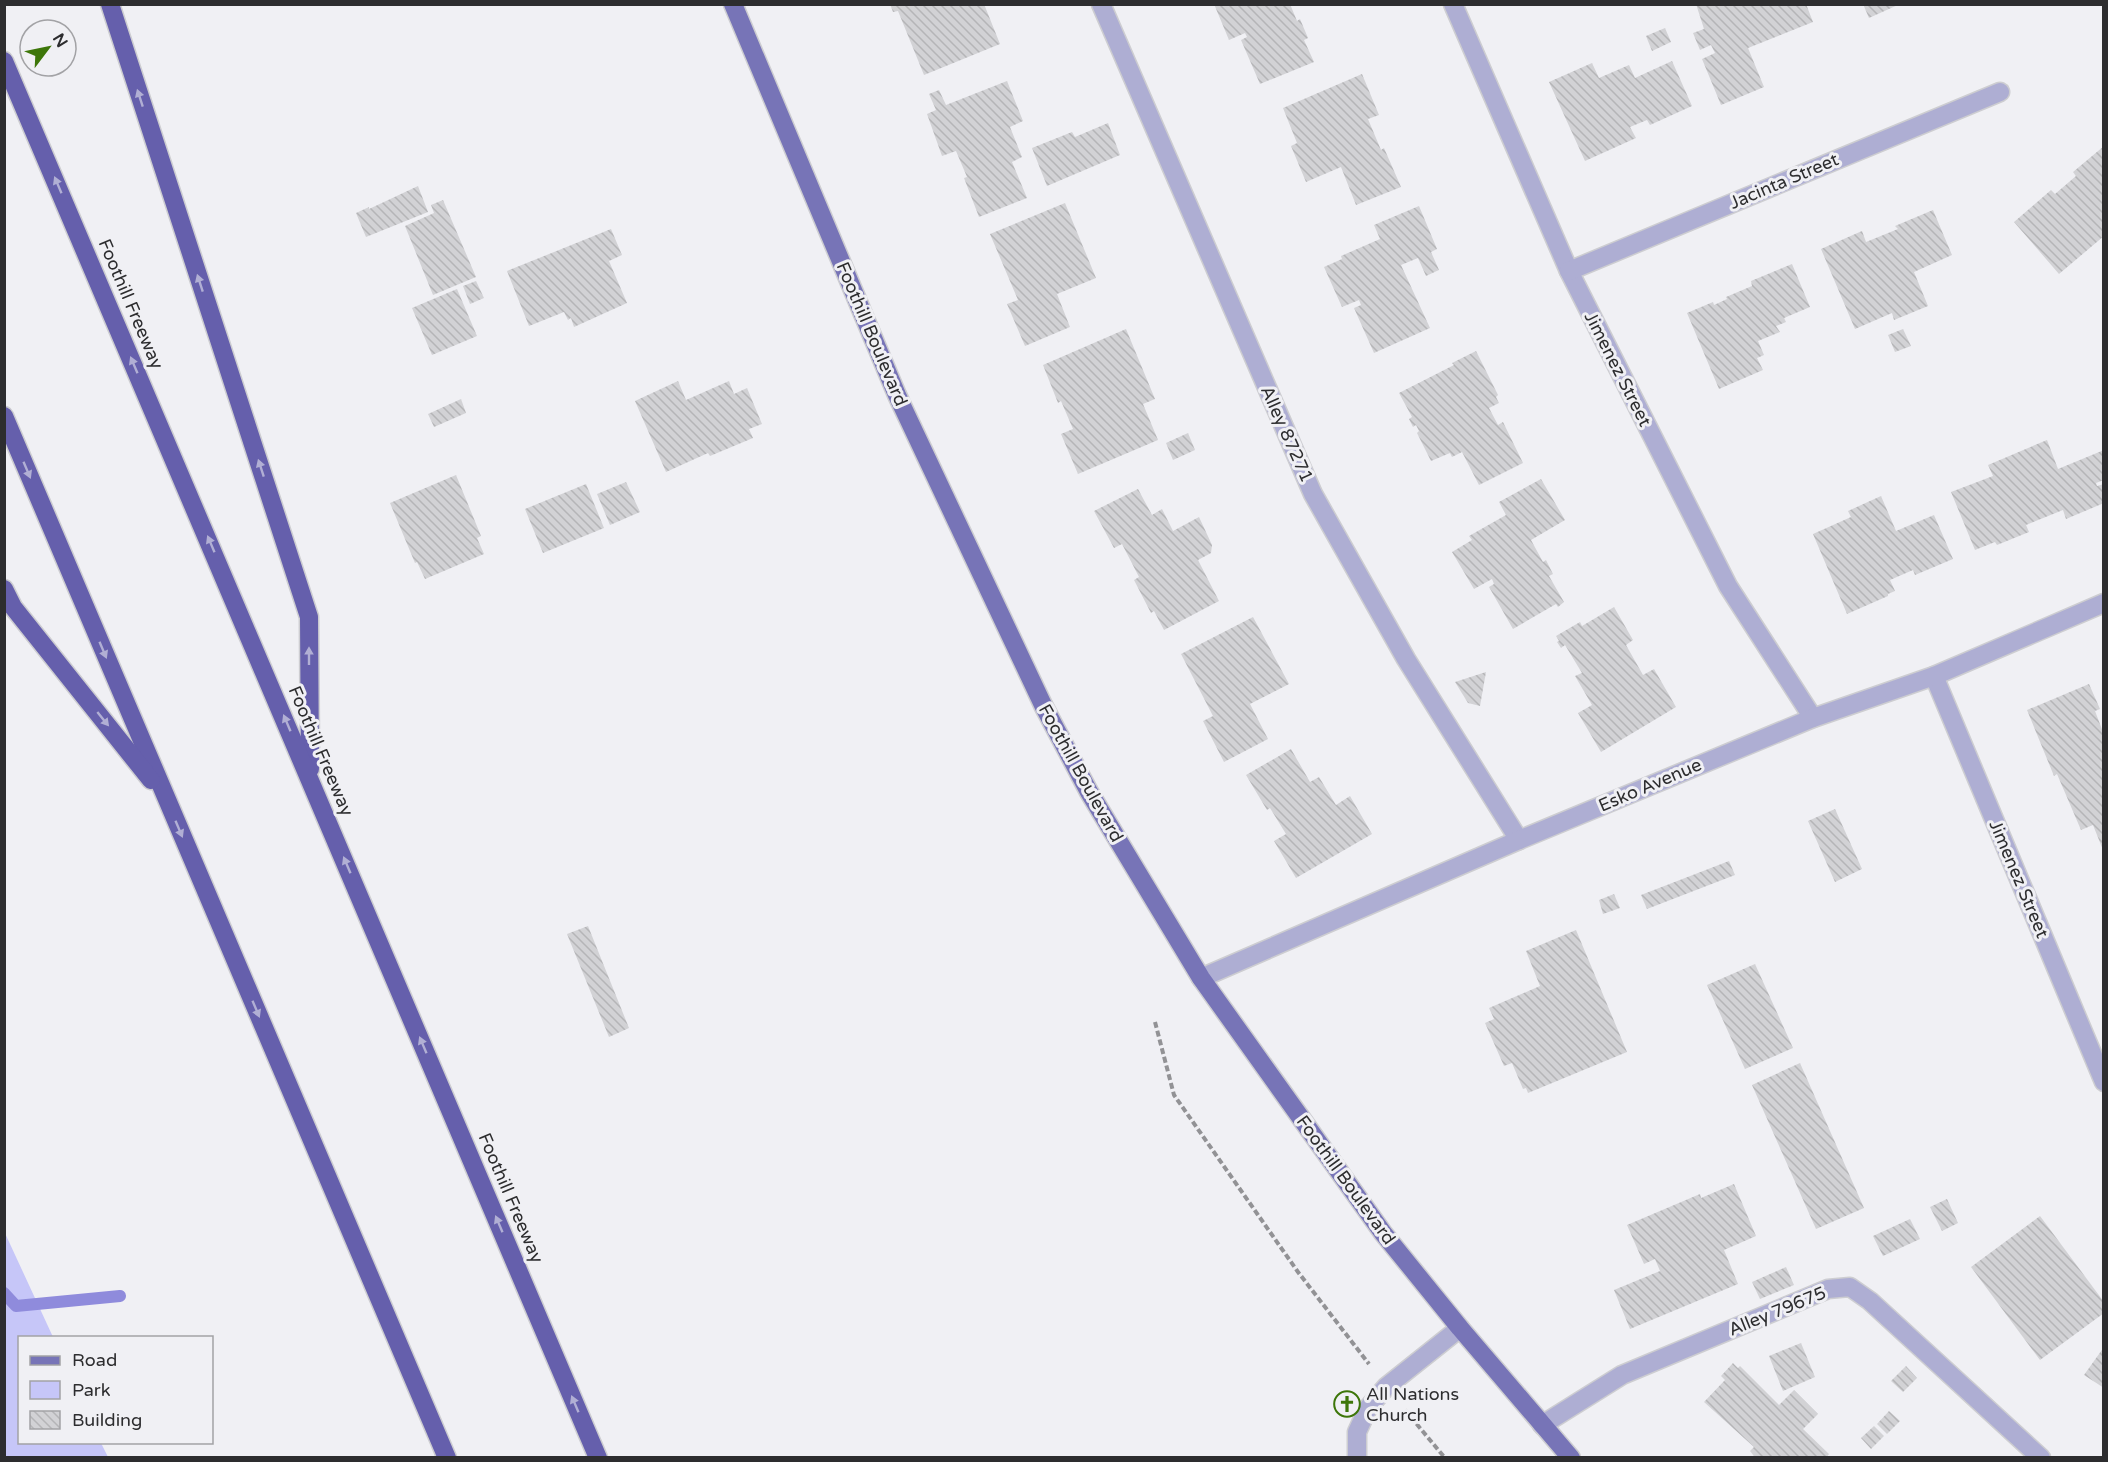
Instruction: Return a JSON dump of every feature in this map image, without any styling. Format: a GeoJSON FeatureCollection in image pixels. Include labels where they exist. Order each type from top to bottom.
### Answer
{"type":"FeatureCollection","features":[{"type":"Feature","properties":{"kind":"highway"},"geometry":{"type":"LineString","coordinates":[[110,4],[309,617],[310,777]]}},
{"type":"Feature","properties":{"kind":"highway","name":"Foothill Freeway"},"geometry":{"type":"LineString","coordinates":[[4,61],[598,1458]]}},
{"type":"Feature","properties":{"kind":"highway"},"geometry":{"type":"LineString","coordinates":[[4,416],[447,1458]]}},
{"type":"Feature","properties":{"kind":"highway"},"geometry":{"type":"LineString","coordinates":[[4,589],[13,607],[166,798]]}},
{"type":"Feature","properties":{"kind":"main road","name":"Foothill Boulevard"},"geometry":{"type":"LineString","coordinates":[[732,4],[897,395],[1043,705],[1089,792],[1201,978],[1383,1233],[1460,1328],[1571,1458]]}},
{"type":"Feature","properties":{"kind":"street","name":"Alley 87271"},"geometry":{"type":"LineString","coordinates":[[1101,4],[1313,494],[1406,659],[1520,840]]}},
{"type":"Feature","properties":{"kind":"street","name":"Jimenez Street"},"geometry":{"type":"LineString","coordinates":[[1453,4],[1569,271],[1728,586],[1813,718]]}},
{"type":"Feature","properties":{"kind":"street","name":"Jacinta Street"},"geometry":{"type":"LineString","coordinates":[[1569,271],[2000,92]]}},
{"type":"Feature","properties":{"kind":"street","name":"Esko Avenue"},"geometry":{"type":"LineString","coordinates":[[1201,978],[1520,840],[1813,718],[1934,676],[2103,603]]}},
{"type":"Feature","properties":{"kind":"street","name":"Jimenez Street"},"geometry":{"type":"LineString","coordinates":[[1934,676],[2103,1082]]}},
{"type":"Feature","properties":{"kind":"street","name":"Alley 79675"},"geometry":{"type":"LineString","coordinates":[[1542,1425],[1622,1376],[1828,1289],[1850,1287],[1870,1301],[2041,1458]]}},
{"type":"Feature","properties":{"kind":"street"},"geometry":{"type":"LineString","coordinates":[[1357,1458],[1357,1431],[1368,1408],[1386,1387],[1460,1328]]}},
{"type":"Feature","properties":{"kind":"path"},"geometry":{"type":"LineString","coordinates":[[1155,1023],[1174,1095],[1298,1272],[1386,1387],[1445,1458]]}},
{"type":"Feature","properties":{"kind":"green space"},"geometry":{"type":"Polygon","coordinates":[[[4,1231],[53,1336],[18,1336],[18,1444],[102,1444],[108,1457],[5,1457],[4,1231]]]}},
{"type":"Feature","properties":{"kind":"building"},"geometry":{"type":"Polygon","coordinates":[[[890,4],[984,4],[1000,44],[924,75],[898,11],[893,12],[890,4]]]}},
{"type":"Feature","properties":{"kind":"building"},"geometry":{"type":"Polygon","coordinates":[[[1214,4],[1290,4],[1297,21],[1300,19],[1308,38],[1304,40],[1314,62],[1260,84],[1241,40],[1247,37],[1245,33],[1229,40],[1214,4]]]}},
{"type":"Feature","properties":{"kind":"building"},"geometry":{"type":"Polygon","coordinates":[[[1696,4],[1806,4],[1813,22],[1748,48],[1764,87],[1721,105],[1702,59],[1715,53],[1711,45],[1700,50],[1693,33],[1704,29],[1696,4]]]}},
{"type":"Feature","properties":{"kind":"building"},"geometry":{"type":"Polygon","coordinates":[[[1863,4],[1900,4],[1869,18],[1863,4]]]}},
{"type":"Feature","properties":{"kind":"building"},"geometry":{"type":"Polygon","coordinates":[[[1665,28],[1671,42],[1652,51],[1646,36],[1665,28]]]}},
{"type":"Feature","properties":{"kind":"building"},"geometry":{"type":"Polygon","coordinates":[[[1672,61],[1692,106],[1650,125],[1647,120],[1630,127],[1636,138],[1585,161],[1549,82],[1592,63],[1599,78],[1629,65],[1635,78],[1672,61]]]}},
{"type":"Feature","properties":{"kind":"building"},"geometry":{"type":"Polygon","coordinates":[[[1362,74],[1379,115],[1368,119],[1381,150],[1384,148],[1401,187],[1356,205],[1341,167],[1306,182],[1291,146],[1297,143],[1283,108],[1362,74]]]}},
{"type":"Feature","properties":{"kind":"building"},"geometry":{"type":"Polygon","coordinates":[[[1007,81],[1023,121],[1010,127],[1022,157],[1012,162],[1027,198],[979,217],[964,178],[967,177],[956,151],[942,156],[927,114],[936,110],[929,94],[939,90],[946,105],[1007,81]]]}},
{"type":"Feature","properties":{"kind":"building"},"geometry":{"type":"Polygon","coordinates":[[[1108,123],[1120,155],[1047,186],[1032,148],[1072,132],[1075,137],[1108,123]]]}},
{"type":"Feature","properties":{"kind":"building"},"geometry":{"type":"Polygon","coordinates":[[[2104,146],[2104,236],[2059,274],[2014,222],[2051,190],[2055,194],[2076,176],[2073,172],[2104,146]]]}},
{"type":"Feature","properties":{"kind":"building"},"geometry":{"type":"Polygon","coordinates":[[[418,186],[428,212],[366,237],[356,213],[418,186]]]}},
{"type":"Feature","properties":{"kind":"building"},"geometry":{"type":"Polygon","coordinates":[[[443,200],[476,277],[433,295],[405,226],[434,213],[431,205],[443,200]]]}},
{"type":"Feature","properties":{"kind":"building"},"geometry":{"type":"Polygon","coordinates":[[[1065,203],[1096,278],[1057,294],[1070,327],[1025,346],[1007,304],[1018,300],[990,234],[1065,203]]]}},
{"type":"Feature","properties":{"kind":"building"},"geometry":{"type":"Polygon","coordinates":[[[1419,206],[1437,249],[1431,252],[1439,270],[1426,276],[1418,258],[1401,265],[1430,328],[1374,353],[1354,308],[1361,305],[1359,300],[1342,307],[1324,267],[1342,259],[1341,256],[1380,239],[1374,225],[1419,206]]]}},
{"type":"Feature","properties":{"kind":"building"},"geometry":{"type":"Polygon","coordinates":[[[1933,210],[1952,255],[1914,272],[1928,306],[1894,320],[1892,313],[1855,329],[1821,249],[1862,231],[1866,242],[1898,229],[1895,226],[1933,210]]]}},
{"type":"Feature","properties":{"kind":"building"},"geometry":{"type":"Polygon","coordinates":[[[611,229],[622,255],[609,261],[627,303],[574,327],[571,318],[568,320],[564,312],[529,326],[507,271],[611,229]]]}},
{"type":"Feature","properties":{"kind":"building"},"geometry":{"type":"Polygon","coordinates":[[[1792,264],[1810,307],[1784,318],[1786,322],[1776,326],[1780,332],[1758,341],[1764,355],[1757,358],[1763,370],[1719,389],[1687,313],[1727,299],[1726,297],[1752,286],[1751,281],[1792,264]]]}},
{"type":"Feature","properties":{"kind":"building"},"geometry":{"type":"Polygon","coordinates":[[[476,281],[484,298],[470,304],[463,286],[476,281]]]}},
{"type":"Feature","properties":{"kind":"building"},"geometry":{"type":"Polygon","coordinates":[[[457,289],[477,336],[432,355],[412,308],[457,289]]]}},
{"type":"Feature","properties":{"kind":"building"},"geometry":{"type":"Polygon","coordinates":[[[1126,329],[1155,399],[1143,404],[1158,440],[1078,474],[1061,434],[1073,429],[1061,401],[1058,403],[1043,365],[1126,329]]]}},
{"type":"Feature","properties":{"kind":"building"},"geometry":{"type":"Polygon","coordinates":[[[1903,329],[1911,346],[1895,352],[1888,335],[1903,329]]]}},
{"type":"Feature","properties":{"kind":"building"},"geometry":{"type":"Polygon","coordinates":[[[1476,351],[1498,395],[1496,397],[1499,403],[1489,408],[1498,425],[1503,422],[1523,463],[1479,485],[1462,452],[1452,457],[1450,453],[1431,461],[1417,433],[1419,431],[1416,425],[1413,427],[1409,419],[1412,417],[1399,393],[1476,351]]]}},
{"type":"Feature","properties":{"kind":"building"},"geometry":{"type":"Polygon","coordinates":[[[678,381],[686,400],[729,381],[734,394],[747,388],[762,424],[749,429],[753,438],[710,456],[708,453],[666,472],[635,401],[678,381]]]}},
{"type":"Feature","properties":{"kind":"building"},"geometry":{"type":"Polygon","coordinates":[[[461,399],[466,413],[434,427],[428,414],[461,399]]]}},
{"type":"Feature","properties":{"kind":"building"},"geometry":{"type":"Polygon","coordinates":[[[1188,433],[1195,450],[1173,460],[1166,443],[1188,433]]]}},
{"type":"Feature","properties":{"kind":"building"},"geometry":{"type":"Polygon","coordinates":[[[2047,440],[2058,469],[2104,450],[2104,480],[2096,483],[2097,486],[2104,484],[2104,503],[2066,519],[2063,510],[2026,525],[2029,532],[1997,545],[1995,542],[1975,550],[1951,492],[1993,476],[1988,465],[2047,440]]]}},
{"type":"Feature","properties":{"kind":"building"},"geometry":{"type":"Polygon","coordinates":[[[456,475],[481,536],[477,538],[484,554],[425,579],[417,562],[415,563],[390,503],[456,475]]]}},
{"type":"Feature","properties":{"kind":"building"},"geometry":{"type":"Polygon","coordinates":[[[1541,479],[1565,520],[1531,540],[1543,562],[1546,560],[1553,574],[1549,576],[1564,602],[1558,607],[1556,604],[1513,629],[1489,587],[1494,584],[1492,579],[1474,589],[1452,552],[1472,540],[1469,536],[1506,515],[1499,502],[1541,479]]]}},
{"type":"Feature","properties":{"kind":"building"},"geometry":{"type":"Polygon","coordinates":[[[626,482],[640,512],[610,525],[597,494],[626,482]]]}},
{"type":"Feature","properties":{"kind":"building"},"geometry":{"type":"Polygon","coordinates":[[[586,484],[604,528],[543,553],[525,509],[586,484]]]}},
{"type":"Feature","properties":{"kind":"building"},"geometry":{"type":"Polygon","coordinates":[[[1138,489],[1152,515],[1162,509],[1173,531],[1199,517],[1212,545],[1211,553],[1198,560],[1219,601],[1164,630],[1154,611],[1151,613],[1134,580],[1139,577],[1122,544],[1114,548],[1094,511],[1138,489]]]}},
{"type":"Feature","properties":{"kind":"building"},"geometry":{"type":"Polygon","coordinates":[[[1881,496],[1896,531],[1934,515],[1953,559],[1915,575],[1913,570],[1890,580],[1895,591],[1847,614],[1813,534],[1851,517],[1848,511],[1881,496]]]}},
{"type":"Feature","properties":{"kind":"building"},"geometry":{"type":"Polygon","coordinates":[[[1614,607],[1633,640],[1626,645],[1643,675],[1654,669],[1676,707],[1601,752],[1578,713],[1592,705],[1575,676],[1582,673],[1565,645],[1561,648],[1556,636],[1580,622],[1582,626],[1614,607]]]}},
{"type":"Feature","properties":{"kind":"building"},"geometry":{"type":"Polygon","coordinates":[[[1253,617],[1289,684],[1250,704],[1268,739],[1224,762],[1203,721],[1213,716],[1181,654],[1253,617]]]}},
{"type":"Feature","properties":{"kind":"building"},"geometry":{"type":"Polygon","coordinates":[[[1486,672],[1480,706],[1468,703],[1455,682],[1486,672]]]}},
{"type":"Feature","properties":{"kind":"building"},"geometry":{"type":"Polygon","coordinates":[[[2089,684],[2100,709],[2095,711],[2103,732],[2103,850],[2093,825],[2081,830],[2057,774],[2054,776],[2027,710],[2089,684]]]}},
{"type":"Feature","properties":{"kind":"building"},"geometry":{"type":"Polygon","coordinates":[[[1291,749],[1310,782],[1319,777],[1336,805],[1350,796],[1372,834],[1296,878],[1274,841],[1286,834],[1270,808],[1267,810],[1246,775],[1291,749]]]}},
{"type":"Feature","properties":{"kind":"building"},"geometry":{"type":"Polygon","coordinates":[[[1835,809],[1862,869],[1835,882],[1808,821],[1835,809]]]}},
{"type":"Feature","properties":{"kind":"building"},"geometry":{"type":"Polygon","coordinates":[[[1729,861],[1735,875],[1647,909],[1641,895],[1729,861]]]}},
{"type":"Feature","properties":{"kind":"building"},"geometry":{"type":"Polygon","coordinates":[[[1614,894],[1620,908],[1603,914],[1599,900],[1614,894]]]}},
{"type":"Feature","properties":{"kind":"building"},"geometry":{"type":"Polygon","coordinates":[[[588,926],[629,1028],[609,1037],[567,934],[588,926]]]}},
{"type":"Feature","properties":{"kind":"building"},"geometry":{"type":"Polygon","coordinates":[[[1576,930],[1627,1052],[1528,1093],[1526,1088],[1523,1089],[1512,1063],[1504,1066],[1485,1023],[1494,1019],[1489,1008],[1540,986],[1526,951],[1576,930]]]}},
{"type":"Feature","properties":{"kind":"building"},"geometry":{"type":"Polygon","coordinates":[[[1755,964],[1793,1048],[1745,1069],[1707,985],[1755,964]]]}},
{"type":"Feature","properties":{"kind":"building"},"geometry":{"type":"Polygon","coordinates":[[[1800,1063],[1864,1208],[1816,1229],[1752,1085],[1800,1063]]]}},
{"type":"Feature","properties":{"kind":"building"},"geometry":{"type":"Polygon","coordinates":[[[1734,1184],[1756,1236],[1724,1250],[1738,1284],[1630,1329],[1614,1290],[1660,1271],[1655,1259],[1644,1264],[1627,1225],[1700,1194],[1701,1198],[1734,1184]]]}},
{"type":"Feature","properties":{"kind":"building"},"geometry":{"type":"Polygon","coordinates":[[[1947,1199],[1958,1223],[1942,1231],[1930,1207],[1947,1199]]]}},
{"type":"Feature","properties":{"kind":"building"},"geometry":{"type":"Polygon","coordinates":[[[2040,1216],[2104,1302],[2104,1313],[2040,1360],[1971,1267],[2040,1216]]]}},
{"type":"Feature","properties":{"kind":"building"},"geometry":{"type":"Polygon","coordinates":[[[1910,1219],[1920,1239],[1883,1256],[1873,1236],[1910,1219]]]}},
{"type":"Feature","properties":{"kind":"building"},"geometry":{"type":"Polygon","coordinates":[[[1786,1267],[1794,1285],[1760,1299],[1752,1282],[1786,1267]]]}},
{"type":"Feature","properties":{"kind":"building"},"geometry":{"type":"Polygon","coordinates":[[[1801,1343],[1815,1377],[1783,1391],[1769,1356],[1801,1343]]]}},
{"type":"Feature","properties":{"kind":"building"},"geometry":{"type":"Polygon","coordinates":[[[2104,1347],[2104,1388],[2084,1375],[2104,1347]]]}},
{"type":"Feature","properties":{"kind":"building"},"geometry":{"type":"Polygon","coordinates":[[[1733,1363],[1738,1368],[1740,1366],[1779,1405],[1794,1390],[1818,1414],[1803,1429],[1829,1454],[1826,1458],[1753,1458],[1750,1451],[1754,1447],[1704,1402],[1725,1380],[1721,1376],[1733,1363]]]}},
{"type":"Feature","properties":{"kind":"building"},"geometry":{"type":"Polygon","coordinates":[[[1906,1366],[1917,1378],[1903,1392],[1891,1381],[1906,1366]]]}},
{"type":"Feature","properties":{"kind":"building"},"geometry":{"type":"Polygon","coordinates":[[[1889,1411],[1900,1421],[1887,1434],[1877,1424],[1889,1411]]]}},
{"type":"Feature","properties":{"kind":"building"},"geometry":{"type":"Polygon","coordinates":[[[1874,1426],[1884,1436],[1871,1449],[1861,1438],[1874,1426]]]}},
{"type":"Feature","properties":{"kind":"waterway"},"geometry":{"type":"LineString","coordinates":[[4,1293],[16,1306],[120,1296]]}},
{"type":"Feature","properties":{"kind":"place","name":"All Nations Church"},"geometry":{"type":"Point","coordinates":[1347,1404]}}]}
